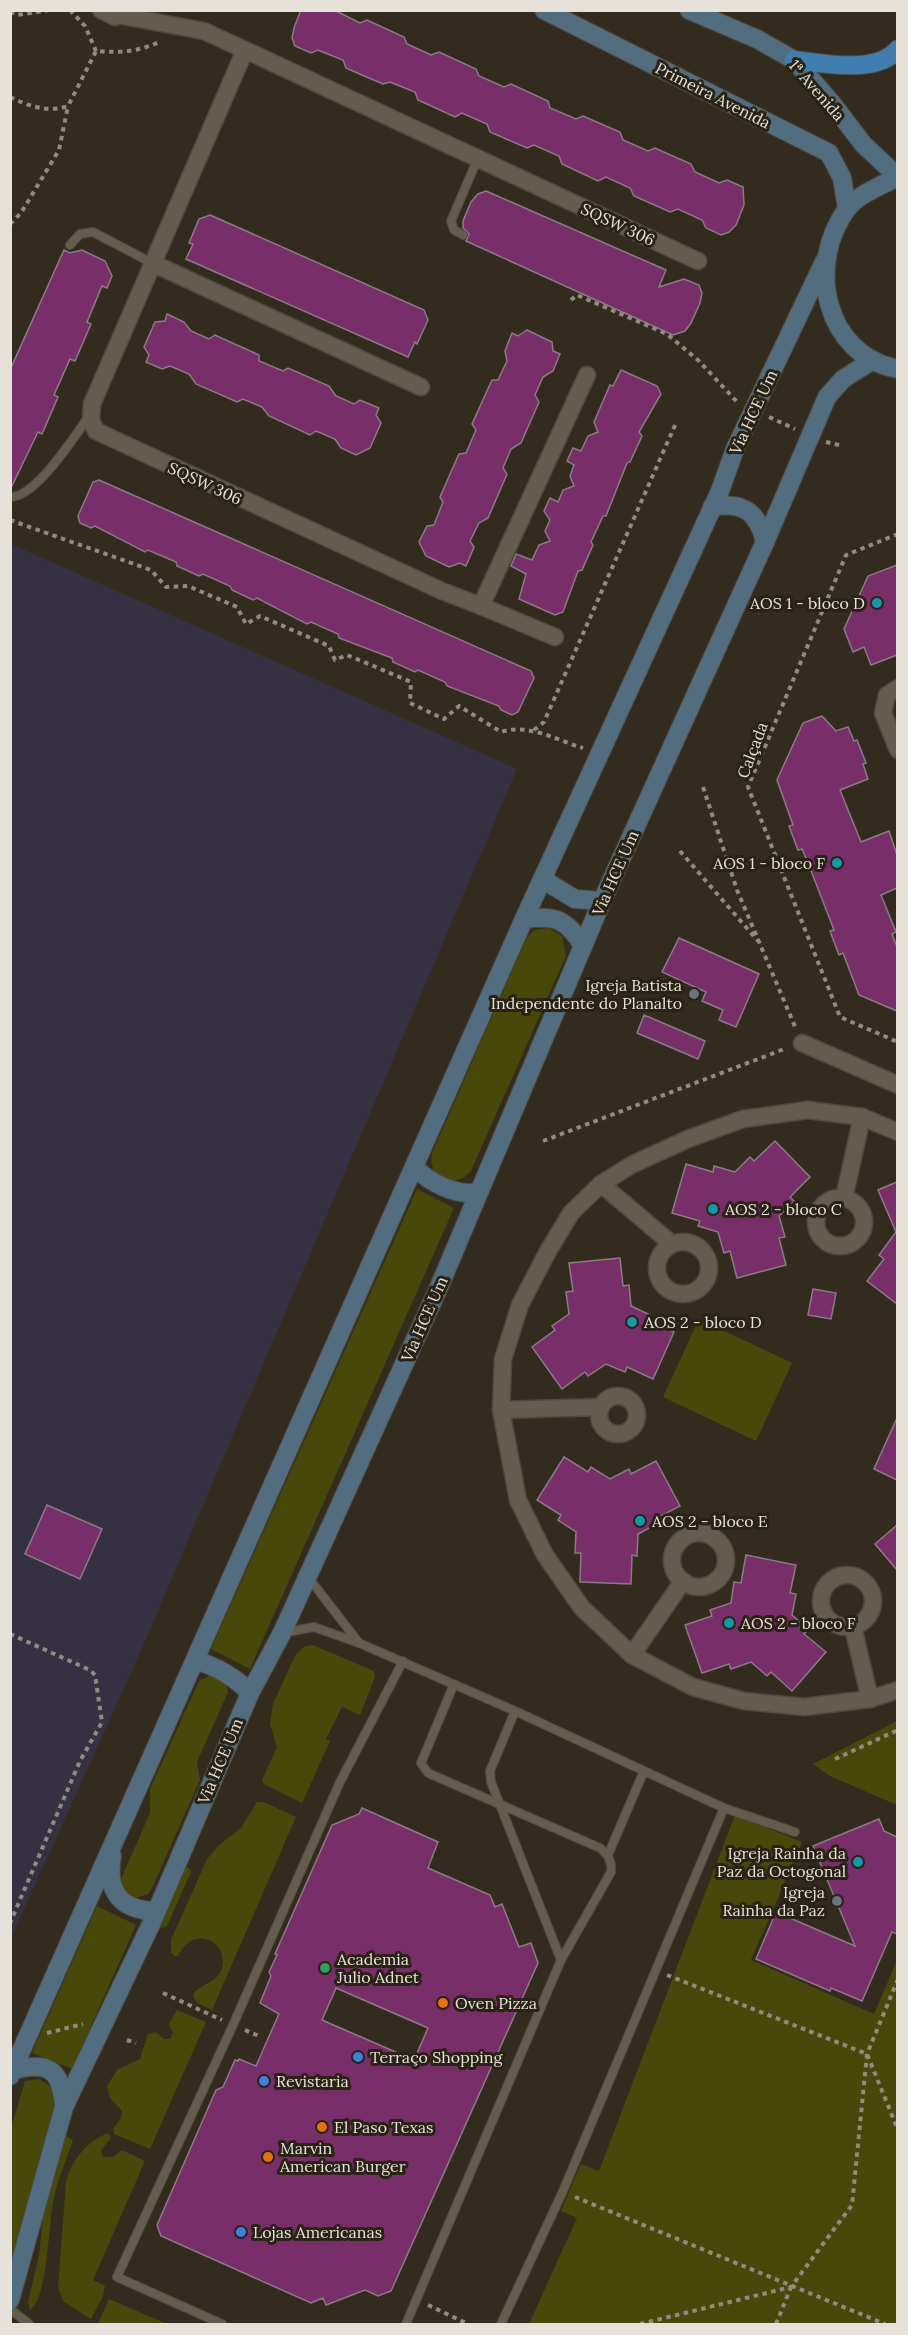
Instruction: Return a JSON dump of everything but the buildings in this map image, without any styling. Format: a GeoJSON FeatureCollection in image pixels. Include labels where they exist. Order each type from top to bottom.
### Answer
{"type":"FeatureCollection","features":[{"type":"Feature","properties":{"kind":"main road","name":"Primeira Avenida"},"geometry":{"type":"LineString","coordinates":[[544,10],[829,153],[842,178],[847,208]]}},
{"type":"Feature","properties":{"kind":"main road","name":"1ª Avenida"},"geometry":{"type":"LineString","coordinates":[[689,10],[757,39],[794,60],[831,102],[863,144],[897,177]]}},
{"type":"Feature","properties":{"kind":"main road"},"geometry":{"type":"LineString","coordinates":[[794,60],[856,66],[882,60],[897,49]]}},
{"type":"Feature","properties":{"kind":"main road","name":"Via HCE Um"},"geometry":{"type":"LineString","coordinates":[[12,2073],[524,919],[712,507],[743,407],[824,262],[830,241],[847,208],[897,177]]}},
{"type":"Feature","properties":{"kind":"main road","name":"Via HCE Um"},"geometry":{"type":"LineString","coordinates":[[824,262],[826,299],[835,320],[850,342],[873,360],[897,369]]}},
{"type":"Feature","properties":{"kind":"main road","name":"Via HCE Um"},"geometry":{"type":"LineString","coordinates":[[10,2300],[64,2107],[104,2027],[250,1693],[282,1633],[439,1287],[602,901],[765,542],[827,397],[843,379],[873,360]]}},
{"type":"Feature","properties":{"kind":"main road"},"geometry":{"type":"LineString","coordinates":[[712,507],[724,505],[745,510],[757,518],[765,542]]}},
{"type":"Feature","properties":{"kind":"main road"},"geometry":{"type":"LineString","coordinates":[[543,879],[575,899],[602,901]]}},
{"type":"Feature","properties":{"kind":"main road"},"geometry":{"type":"LineString","coordinates":[[524,919],[544,916],[560,920],[573,929],[584,946]]}},
{"type":"Feature","properties":{"kind":"main road"},"geometry":{"type":"LineString","coordinates":[[414,1167],[422,1175],[458,1192],[478,1192]]}},
{"type":"Feature","properties":{"kind":"main road"},"geometry":{"type":"LineString","coordinates":[[196,1660],[224,1670],[250,1693]]}},
{"type":"Feature","properties":{"kind":"main road"},"geometry":{"type":"LineString","coordinates":[[115,1842],[111,1872],[117,1896],[126,1905],[143,1911],[155,1911]]}},
{"type":"Feature","properties":{"kind":"main road"},"geometry":{"type":"LineString","coordinates":[[12,2073],[32,2066],[50,2068],[56,2074],[63,2092],[64,2107]]}},
{"type":"Feature","properties":{"kind":"street","name":"SQSW 306"},"geometry":{"type":"LineString","coordinates":[[101,10],[115,17],[128,13],[204,31],[698,261]]}},
{"type":"Feature","properties":{"kind":"street","name":"SQSW 306"},"geometry":{"type":"LineString","coordinates":[[163,10],[181,26]]}},
{"type":"Feature","properties":{"kind":"street"},"geometry":{"type":"LineString","coordinates":[[91,414],[92,404],[245,50]]}},
{"type":"Feature","properties":{"kind":"street"},"geometry":{"type":"LineString","coordinates":[[152,263],[421,387]]}},
{"type":"Feature","properties":{"kind":"street"},"geometry":{"type":"LineString","coordinates":[[481,606],[587,375]]}},
{"type":"Feature","properties":{"kind":"street","name":"SQSW 306"},"geometry":{"type":"LineString","coordinates":[[91,414],[96,431],[113,441],[442,591],[555,637]]}},
{"type":"Feature","properties":{"kind":"street"},"geometry":{"type":"LineString","coordinates":[[897,688],[887,695],[883,713],[897,750]]}},
{"type":"Feature","properties":{"kind":"street"},"geometry":{"type":"LineString","coordinates":[[802,1042],[897,1085]]}},
{"type":"Feature","properties":{"kind":"street"},"geometry":{"type":"LineString","coordinates":[[897,1132],[862,1117],[808,1110],[744,1119],[670,1147],[633,1164],[601,1184],[571,1213],[520,1305],[503,1359],[501,1410],[518,1500],[545,1555],[582,1608],[632,1655],[693,1687],[744,1701],[804,1707],[870,1699],[897,1690]]}},
{"type":"Feature","properties":{"kind":"street"},"geometry":{"type":"LineString","coordinates":[[844,1198],[862,1117]]}},
{"type":"Feature","properties":{"kind":"street"},"geometry":{"type":"LineString","coordinates":[[601,1184],[672,1245]]}},
{"type":"Feature","properties":{"kind":"street"},"geometry":{"type":"LineString","coordinates":[[501,1410],[601,1407]]}},
{"type":"Feature","properties":{"kind":"street"},"geometry":{"type":"LineString","coordinates":[[632,1655],[683,1581]]}},
{"type":"Feature","properties":{"kind":"street"},"geometry":{"type":"LineString","coordinates":[[853,1627],[870,1699]]}},
{"type":"Feature","properties":{"kind":"lane"},"geometry":{"type":"LineString","coordinates":[[463,235],[454,230],[451,221],[478,158]]}},
{"type":"Feature","properties":{"kind":"lane"},"geometry":{"type":"LineString","coordinates":[[70,245],[80,234],[93,232],[152,263]]}},
{"type":"Feature","properties":{"kind":"lane"},"geometry":{"type":"LineString","coordinates":[[10,497],[20,496],[34,486],[91,414]]}},
{"type":"Feature","properties":{"kind":"lane"},"geometry":{"type":"LineString","coordinates":[[308,1576],[359,1644]]}},
{"type":"Feature","properties":{"kind":"lane"},"geometry":{"type":"LineString","coordinates":[[282,1633],[314,1627],[403,1661],[724,1808],[795,1832]]}},
{"type":"Feature","properties":{"kind":"lane"},"geometry":{"type":"LineString","coordinates":[[222,2325],[117,2277],[233,2025],[340,1782],[403,1661]]}},
{"type":"Feature","properties":{"kind":"lane"},"geometry":{"type":"LineString","coordinates":[[406,2325],[561,1960],[611,1872],[612,1863],[608,1855],[600,1848],[428,1773],[421,1763],[454,1684]]}},
{"type":"Feature","properties":{"kind":"lane"},"geometry":{"type":"LineString","coordinates":[[515,1711],[490,1770],[499,1803],[561,1960]]}},
{"type":"Feature","properties":{"kind":"lane"},"geometry":{"type":"LineString","coordinates":[[608,1855],[644,1771]]}},
{"type":"Feature","properties":{"kind":"lane"},"geometry":{"type":"LineString","coordinates":[[501,2325],[563,2191],[724,1808]]}},
{"type":"Feature","properties":{"kind":"lane"},"geometry":{"type":"LineString","coordinates":[[10,2309],[29,2325]]}},
{"type":"Feature","properties":{"kind":"path"},"geometry":{"type":"LineString","coordinates":[[10,12],[17,15],[50,10]]}},
{"type":"Feature","properties":{"kind":"path"},"geometry":{"type":"LineString","coordinates":[[70,10],[85,26],[96,51]]}},
{"type":"Feature","properties":{"kind":"path"},"geometry":{"type":"LineString","coordinates":[[96,51],[120,53],[142,49],[160,42],[181,26]]}},
{"type":"Feature","properties":{"kind":"path"},"geometry":{"type":"LineString","coordinates":[[10,224],[21,213],[59,150],[68,106],[96,51]]}},
{"type":"Feature","properties":{"kind":"path"},"geometry":{"type":"LineString","coordinates":[[10,97],[42,108],[59,109],[68,106]]}},
{"type":"Feature","properties":{"kind":"path"},"geometry":{"type":"LineString","coordinates":[[571,300],[577,295],[667,334],[699,361],[743,407],[811,437],[843,446]]}},
{"type":"Feature","properties":{"kind":"path"},"geometry":{"type":"LineString","coordinates":[[534,730],[544,722],[676,423]]}},
{"type":"Feature","properties":{"kind":"path"},"geometry":{"type":"LineString","coordinates":[[10,520],[151,570],[166,587],[188,586],[237,607],[246,624],[260,616],[329,646],[335,660],[347,655],[411,682],[410,703],[444,719],[459,706],[501,732],[516,727],[534,730],[583,748]]}},
{"type":"Feature","properties":{"kind":"path","name":"Calçada"},"geometry":{"type":"LineString","coordinates":[[897,534],[846,555],[748,787],[840,1017],[897,1042]]}},
{"type":"Feature","properties":{"kind":"path"},"geometry":{"type":"LineString","coordinates":[[543,1141],[802,1042],[737,890],[703,787]]}},
{"type":"Feature","properties":{"kind":"path"},"geometry":{"type":"LineString","coordinates":[[680,851],[760,944]]}},
{"type":"Feature","properties":{"kind":"path"},"geometry":{"type":"LineString","coordinates":[[10,1635],[90,1670],[95,1675],[103,1712],[102,1722],[80,1761],[10,1923]]}},
{"type":"Feature","properties":{"kind":"path"},"geometry":{"type":"LineString","coordinates":[[835,1759],[897,1730]]}},
{"type":"Feature","properties":{"kind":"path"},"geometry":{"type":"LineString","coordinates":[[657,1971],[867,2054],[897,2130]]}},
{"type":"Feature","properties":{"kind":"path"},"geometry":{"type":"LineString","coordinates":[[776,2325],[791,2287],[852,2205],[867,2054],[897,1979]]}},
{"type":"Feature","properties":{"kind":"path"},"geometry":{"type":"LineString","coordinates":[[163,1993],[261,2037]]}},
{"type":"Feature","properties":{"kind":"path"},"geometry":{"type":"LineString","coordinates":[[40,2035],[93,2022]]}},
{"type":"Feature","properties":{"kind":"path"},"geometry":{"type":"LineString","coordinates":[[127,2040],[136,2043]]}},
{"type":"Feature","properties":{"kind":"path"},"geometry":{"type":"LineString","coordinates":[[563,2191],[885,2325]]}},
{"type":"Feature","properties":{"kind":"path"},"geometry":{"type":"LineString","coordinates":[[640,2325],[791,2287]]}},
{"type":"Feature","properties":{"kind":"path"},"geometry":{"type":"LineString","coordinates":[[417,2300],[468,2325]]}},
{"type":"Feature","properties":{"kind":"shaded area"},"geometry":{"type":"Polygon","coordinates":[[[11,544],[517,769],[143,1646],[11,1938],[11,544]]]}},
{"type":"Feature","properties":{"kind":"shaded area"},"geometry":{"type":"Polygon","coordinates":[[[548,928],[562,936],[566,956],[471,1171],[458,1180],[449,1180],[435,1174],[431,1162],[432,1153],[527,937],[534,930],[548,928]]]}},
{"type":"Feature","properties":{"kind":"shaded area"},"geometry":{"type":"Polygon","coordinates":[[[417,1189],[454,1208],[250,1669],[211,1649],[417,1189]]]}},
{"type":"Feature","properties":{"kind":"shaded area"},"geometry":{"type":"Polygon","coordinates":[[[699,1319],[792,1363],[756,1441],[663,1397],[699,1319]]]}},
{"type":"Feature","properties":{"kind":"shaded area"},"geometry":{"type":"Polygon","coordinates":[[[313,1645],[374,1671],[375,1677],[360,1715],[342,1707],[326,1739],[330,1741],[302,1803],[264,1784],[262,1780],[277,1747],[270,1724],[273,1704],[296,1654],[305,1646],[313,1645]]]}},
{"type":"Feature","properties":{"kind":"shaded area"},"geometry":{"type":"Polygon","coordinates":[[[211,1675],[226,1683],[228,1692],[197,1762],[200,1780],[152,1888],[148,1894],[133,1899],[124,1895],[120,1881],[150,1813],[150,1789],[199,1681],[211,1675]]]}},
{"type":"Feature","properties":{"kind":"shaded area"},"geometry":{"type":"Polygon","coordinates":[[[897,1721],[897,1805],[830,1776],[813,1764],[897,1721]]]}},
{"type":"Feature","properties":{"kind":"shaded area"},"geometry":{"type":"Polygon","coordinates":[[[257,1802],[264,1802],[296,1817],[212,2010],[196,2002],[193,1995],[221,1971],[223,1961],[221,1952],[210,1940],[202,1938],[193,1940],[178,1956],[174,1956],[171,1952],[171,1940],[207,1859],[219,1845],[241,1828],[257,1802]]]}},
{"type":"Feature","properties":{"kind":"shaded area"},"geometry":{"type":"Polygon","coordinates":[[[735,1815],[802,1842],[751,1960],[874,2014],[897,1960],[897,2324],[529,2324],[577,2218],[561,2211],[581,2164],[599,2171],[735,1815]]]}},
{"type":"Feature","properties":{"kind":"shaded area"},"geometry":{"type":"Polygon","coordinates":[[[188,1867],[191,1872],[167,1926],[162,1928],[160,1926],[183,1869],[188,1867]]]}},
{"type":"Feature","properties":{"kind":"shaded area"},"geometry":{"type":"Polygon","coordinates":[[[97,1906],[136,1925],[72,2069],[32,2053],[97,1906]]]}},
{"type":"Feature","properties":{"kind":"shaded area"},"geometry":{"type":"Polygon","coordinates":[[[177,2010],[206,2022],[150,2149],[114,2134],[113,2129],[121,2118],[122,2111],[110,2098],[107,2086],[117,2070],[140,2059],[148,2034],[156,2032],[164,2039],[170,2039],[173,2033],[169,2024],[177,2010]]]}},
{"type":"Feature","properties":{"kind":"shaded area"},"geometry":{"type":"Polygon","coordinates":[[[39,2079],[53,2088],[54,2106],[11,2274],[11,2128],[25,2081],[39,2079]]]}},
{"type":"Feature","properties":{"kind":"shaded area"},"geometry":{"type":"Polygon","coordinates":[[[108,2133],[111,2138],[101,2150],[103,2157],[113,2157],[122,2150],[145,2161],[93,2280],[105,2286],[103,2296],[91,2319],[64,2302],[58,2288],[66,2182],[76,2159],[87,2146],[108,2133]]]}},
{"type":"Feature","properties":{"kind":"shaded area"},"geometry":{"type":"Polygon","coordinates":[[[66,2136],[73,2140],[54,2197],[41,2290],[30,2310],[28,2302],[39,2255],[45,2198],[66,2136]]]}},
{"type":"Feature","properties":{"kind":"shaded area"},"geometry":{"type":"Polygon","coordinates":[[[109,2299],[165,2323],[168,2324],[98,2324],[109,2299]]]}},
{"type":"Feature","properties":{"kind":"place","name":"AOS 1 - bloco D"},"geometry":{"type":"Point","coordinates":[877,603]}},
{"type":"Feature","properties":{"kind":"place","name":"AOS 1 - bloco F"},"geometry":{"type":"Point","coordinates":[837,863]}},
{"type":"Feature","properties":{"kind":"place","name":"Igreja Batista Independente do Planalto"},"geometry":{"type":"Point","coordinates":[694,994]}},
{"type":"Feature","properties":{"kind":"place","name":"AOS 2 - bloco C"},"geometry":{"type":"Point","coordinates":[713,1209]}},
{"type":"Feature","properties":{"kind":"place","name":"AOS 2 - bloco D"},"geometry":{"type":"Point","coordinates":[632,1322]}},
{"type":"Feature","properties":{"kind":"place","name":"AOS 2 - bloco E"},"geometry":{"type":"Point","coordinates":[640,1521]}},
{"type":"Feature","properties":{"kind":"place","name":"AOS 2 - bloco F"},"geometry":{"type":"Point","coordinates":[729,1623]}},
{"type":"Feature","properties":{"kind":"place","name":"Igreja Rainha da Paz da Octogonal"},"geometry":{"type":"Point","coordinates":[858,1862]}},
{"type":"Feature","properties":{"kind":"place","name":"Igreja Rainha da Paz"},"geometry":{"type":"Point","coordinates":[837,1901]}},
{"type":"Feature","properties":{"kind":"place","name":"Academia Julio Adnet"},"geometry":{"type":"Point","coordinates":[325,1968]}},
{"type":"Feature","properties":{"kind":"place","name":"Oven Pizza"},"geometry":{"type":"Point","coordinates":[443,2003]}},
{"type":"Feature","properties":{"kind":"place","name":"Terraço Shopping"},"geometry":{"type":"Point","coordinates":[358,2057]}},
{"type":"Feature","properties":{"kind":"place","name":"Revistaria"},"geometry":{"type":"Point","coordinates":[264,2081]}},
{"type":"Feature","properties":{"kind":"place","name":"El Paso Texas"},"geometry":{"type":"Point","coordinates":[322,2127]}},
{"type":"Feature","properties":{"kind":"place","name":"Marvin American Burger"},"geometry":{"type":"Point","coordinates":[268,2157]}},
{"type":"Feature","properties":{"kind":"place","name":"Lojas Americanas"},"geometry":{"type":"Point","coordinates":[241,2232]}}]}
